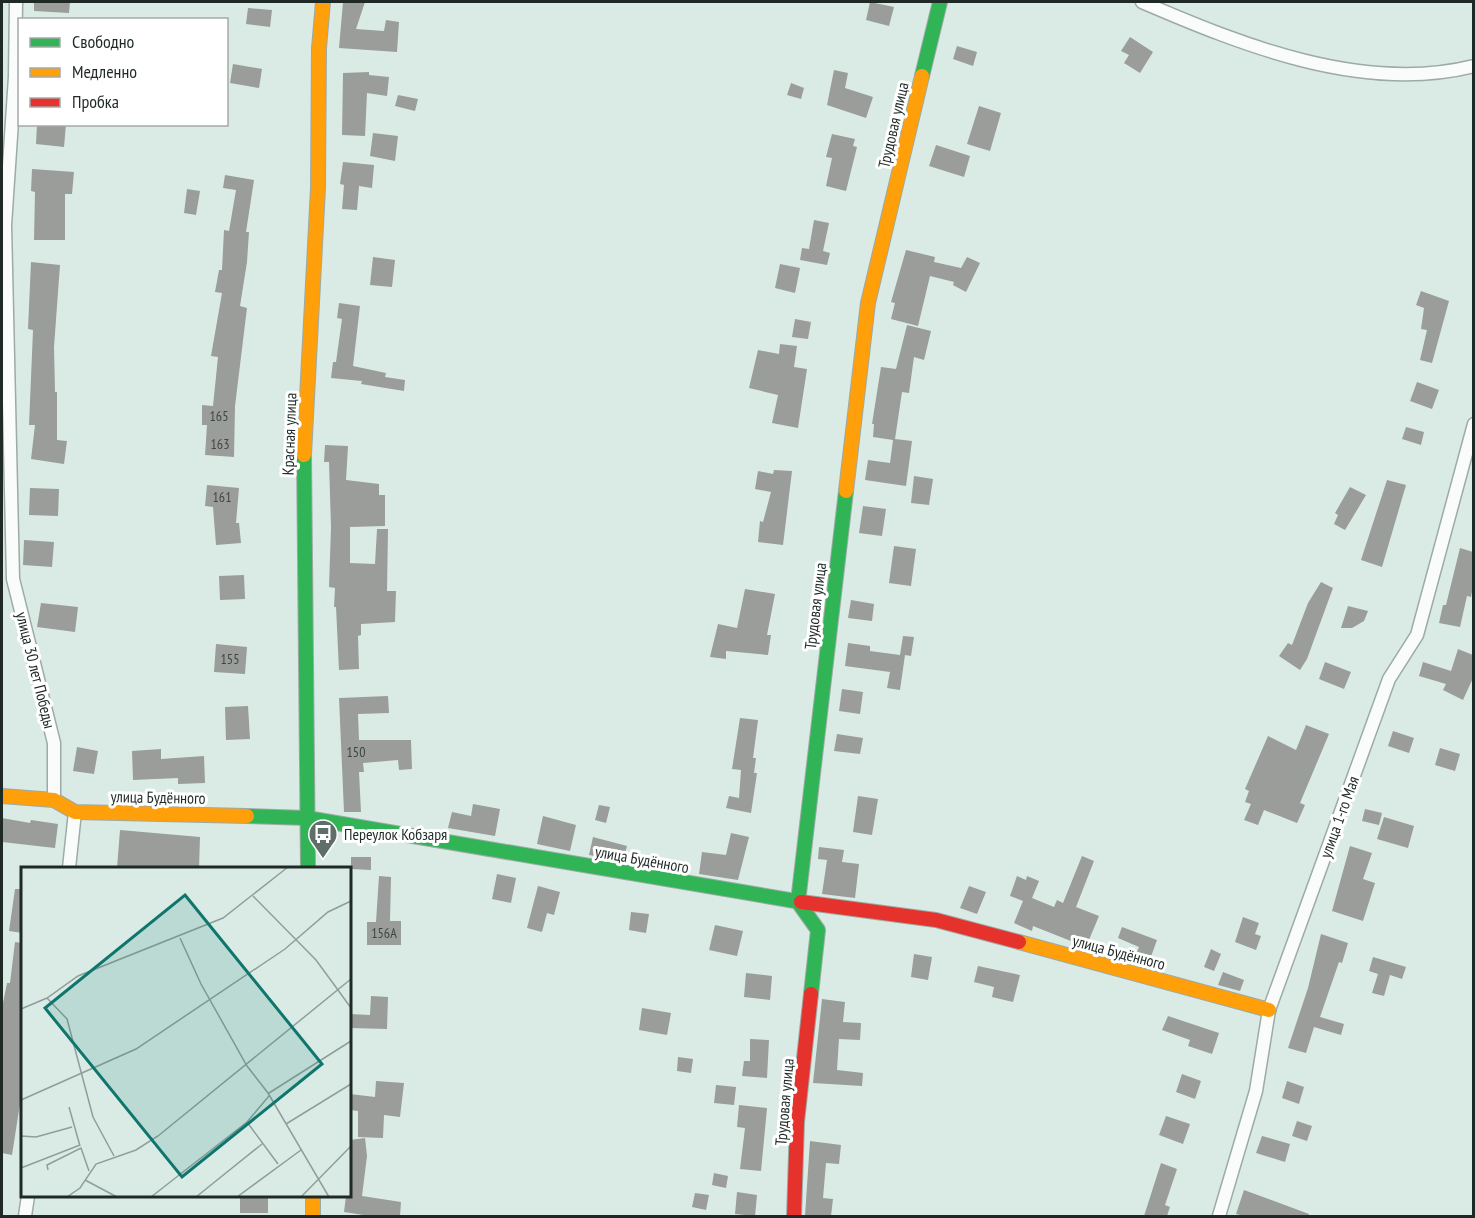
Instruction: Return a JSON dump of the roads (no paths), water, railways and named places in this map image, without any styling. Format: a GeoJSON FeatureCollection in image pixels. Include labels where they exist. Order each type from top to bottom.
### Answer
{"type":"FeatureCollection","features":[{"type":"Feature","properties":{"kind":"street","name":"улица 30 лет Победы"},"geometry":{"type":"LineString","coordinates":[[16,2],[15,76],[5,225],[7,578],[54,743],[54,800]]}},
{"type":"Feature","properties":{"kind":"street","name":"Красная улица"},"geometry":{"type":"LineString","coordinates":[[308,867],[304,452],[318,188],[319,48],[323,2]]}},
{"type":"Feature","properties":{"kind":"street","name":"Трудовая улица"},"geometry":{"type":"LineString","coordinates":[[794,1216],[797,1122],[818,930],[798,903],[868,303],[940,2]]}},
{"type":"Feature","properties":{"kind":"street"},"geometry":{"type":"LineString","coordinates":[[1142,2],[1195,24],[1322,66],[1398,76],[1473,66]]}},
{"type":"Feature","properties":{"kind":"street","name":"улица 1-го Мая"},"geometry":{"type":"LineString","coordinates":[[1219,1216],[1256,1091],[1269,1010],[1389,679],[1417,634],[1473,424]]}},
{"type":"Feature","properties":{"kind":"street","name":"улица Будённого"},"geometry":{"type":"LineString","coordinates":[[2,796],[54,800],[75,812],[307,818],[798,903],[936,920],[1269,1010]]}},
{"type":"Feature","properties":{"kind":"street"},"geometry":{"type":"LineString","coordinates":[[69,867],[75,812]]}},
{"type":"Feature","properties":{"kind":"street"},"geometry":{"type":"LineString","coordinates":[[25,1216],[28,1197]]}},
{"type":"Feature","properties":{"kind":"street"},"geometry":{"type":"LineString","coordinates":[[313,1197],[313,1216]]}},
{"type":"Feature","properties":{"kind":"place","name":"Переулок Кобзаря"},"geometry":{"type":"Point","coordinates":[323,860]}}]}
